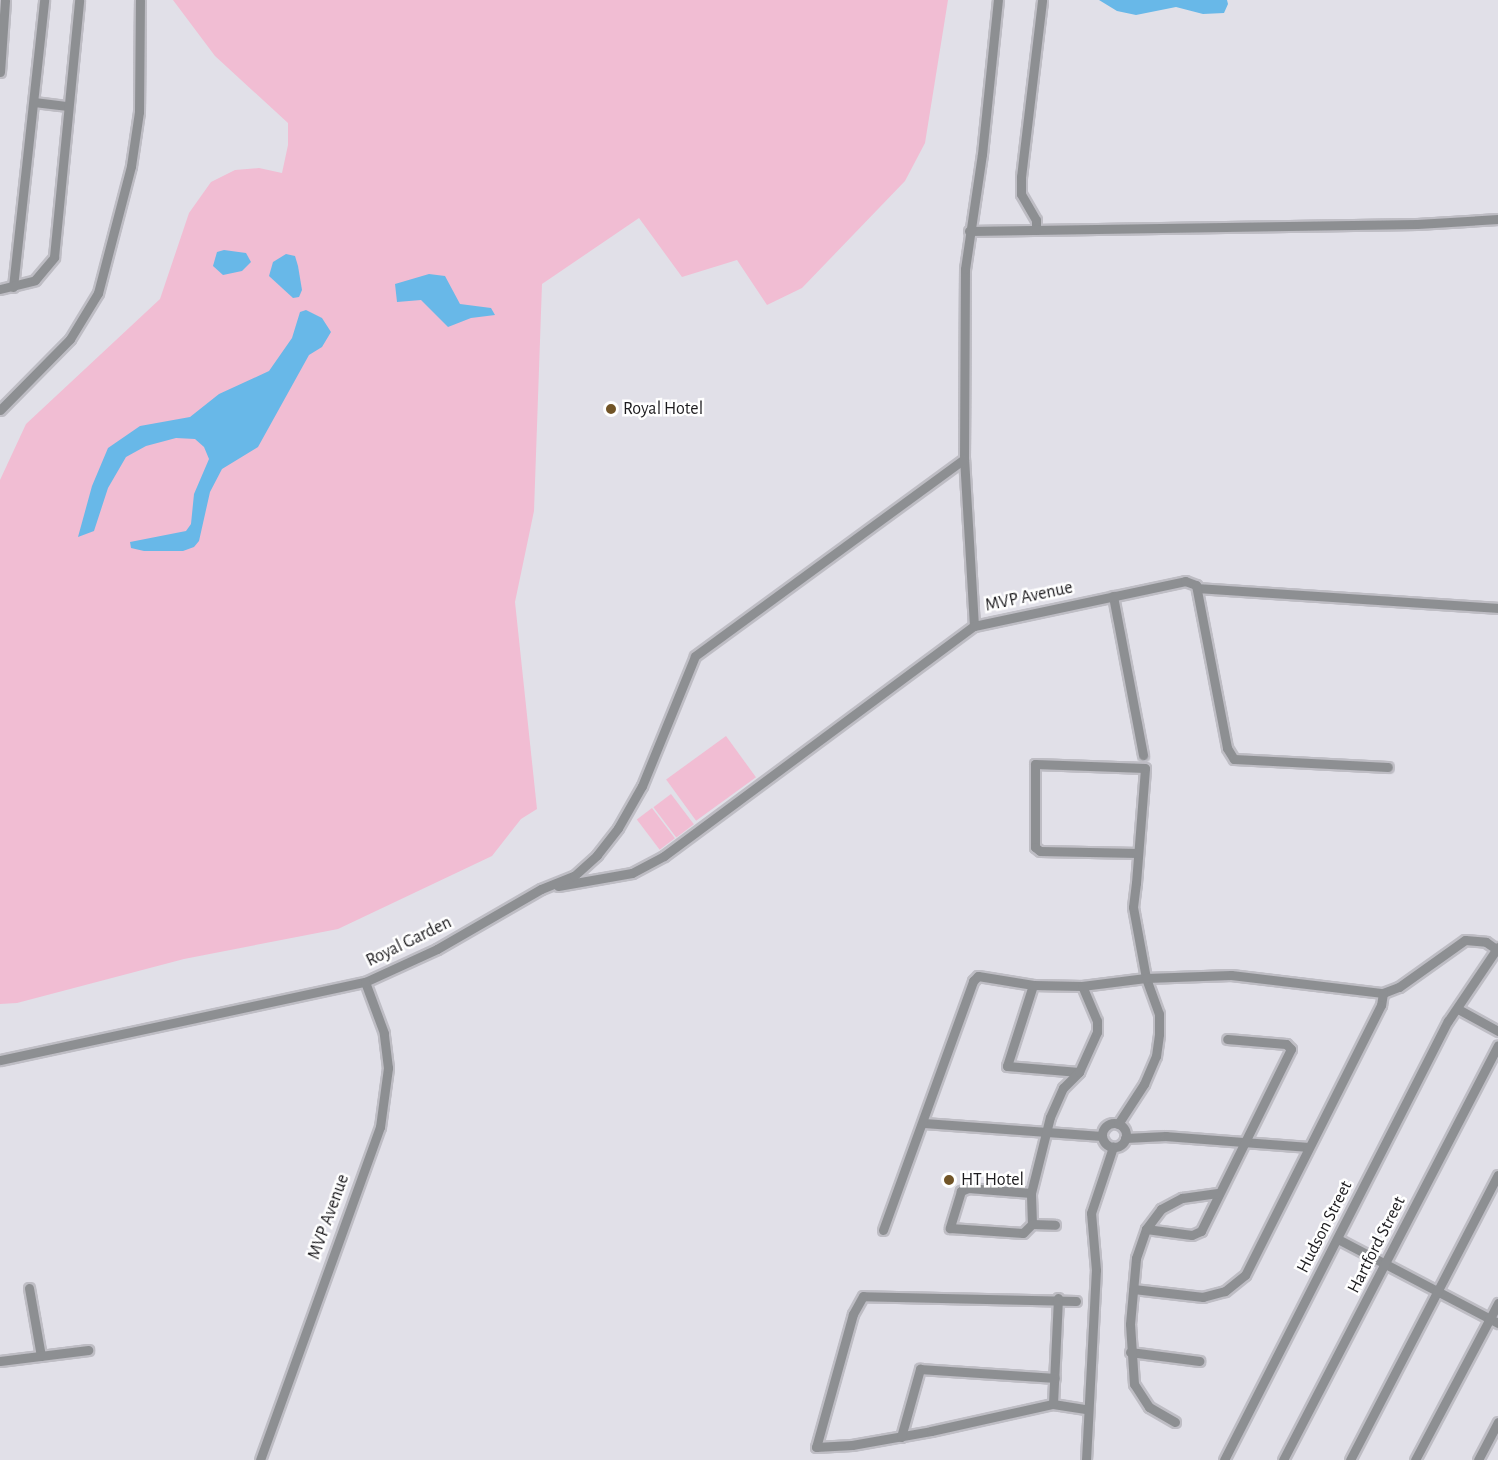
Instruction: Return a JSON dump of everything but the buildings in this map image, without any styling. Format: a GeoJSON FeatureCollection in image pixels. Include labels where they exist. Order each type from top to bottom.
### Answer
{"type":"FeatureCollection","features":[{"type":"Feature","properties":{"kind":"street"},"geometry":{"type":"LineString","coordinates":[[0,72],[5,0]]}},
{"type":"Feature","properties":{"kind":"street"},"geometry":{"type":"LineString","coordinates":[[14,287],[44,0]]}},
{"type":"Feature","properties":{"kind":"street"},"geometry":{"type":"LineString","coordinates":[[0,290],[41,276],[54,257],[79,0]]}},
{"type":"Feature","properties":{"kind":"street"},"geometry":{"type":"LineString","coordinates":[[0,410],[70,339],[98,293],[131,166],[140,112],[140,0]]}},
{"type":"Feature","properties":{"kind":"street"},"geometry":{"type":"LineString","coordinates":[[974,626],[964,459],[965,269],[982,154],[998,0]]}},
{"type":"Feature","properties":{"kind":"street"},"geometry":{"type":"LineString","coordinates":[[1036,230],[1036,220],[1021,194],[1021,177],[1042,0]]}},
{"type":"Feature","properties":{"kind":"street"},"geometry":{"type":"LineString","coordinates":[[34,102],[68,106]]}},
{"type":"Feature","properties":{"kind":"street"},"geometry":{"type":"LineString","coordinates":[[969,231],[1395,225],[1498,219]]}},
{"type":"Feature","properties":{"kind":"street","name":"Royal Garden"},"geometry":{"type":"LineString","coordinates":[[0,1060],[365,982],[437,949],[541,889],[574,876],[597,855],[618,828],[642,786],[695,656],[964,459]]}},
{"type":"Feature","properties":{"kind":"street","name":"MVP Avenue"},"geometry":{"type":"LineString","coordinates":[[541,889],[632,873],[664,856],[974,626],[1190,580],[1197,588]]}},
{"type":"Feature","properties":{"kind":"street"},"geometry":{"type":"LineString","coordinates":[[1388,767],[1234,759],[1227,748],[1197,588],[1498,608]]}},
{"type":"Feature","properties":{"kind":"street"},"geometry":{"type":"LineString","coordinates":[[1113,596],[1143,755]]}},
{"type":"Feature","properties":{"kind":"street"},"geometry":{"type":"LineString","coordinates":[[1102,1136],[1107,1126],[1118,1124],[1144,1084],[1156,1056],[1159,1014],[1146,978],[1133,907],[1138,853],[1145,768],[1035,764],[1035,847],[1040,851],[1138,853]]}},
{"type":"Feature","properties":{"kind":"street"},"geometry":{"type":"LineString","coordinates":[[883,1230],[924,1123],[973,981],[985,976],[1033,985],[1082,986],[1146,978],[1231,975],[1383,993],[1399,987],[1465,940],[1486,942],[1497,948]]}},
{"type":"Feature","properties":{"kind":"street","name":"Hudson Street"},"geometry":{"type":"LineString","coordinates":[[1224,1460],[1458,1009],[1497,948]]}},
{"type":"Feature","properties":{"kind":"street","name":"MVP Avenue"},"geometry":{"type":"LineString","coordinates":[[260,1460],[380,1127],[388,1068],[384,1033],[365,982]]}},
{"type":"Feature","properties":{"kind":"street"},"geometry":{"type":"LineString","coordinates":[[1033,985],[1007,1066],[1079,1072]]}},
{"type":"Feature","properties":{"kind":"street"},"geometry":{"type":"LineString","coordinates":[[1031,1193],[968,1188],[961,1191],[950,1231],[1023,1233],[1032,1224],[1031,1193],[1048,1131],[1063,1088],[1079,1072],[1098,1027],[1082,986]]}},
{"type":"Feature","properties":{"kind":"street"},"geometry":{"type":"LineString","coordinates":[[1133,1288],[1203,1297],[1234,1286],[1245,1275],[1381,1005],[1383,993]]}},
{"type":"Feature","properties":{"kind":"street"},"geometry":{"type":"LineString","coordinates":[[1458,1009],[1495,1027]]}},
{"type":"Feature","properties":{"kind":"street"},"geometry":{"type":"LineString","coordinates":[[1146,1229],[1197,1234],[1291,1049],[1286,1044],[1227,1039]]}},
{"type":"Feature","properties":{"kind":"street","name":"Hartford Street"},"geometry":{"type":"LineString","coordinates":[[1284,1460],[1498,1045]]}},
{"type":"Feature","properties":{"kind":"street"},"geometry":{"type":"LineString","coordinates":[[924,1123],[1102,1136],[1113,1147]]}},
{"type":"Feature","properties":{"kind":"street"},"geometry":{"type":"LineString","coordinates":[[1118,1124],[1125,1138]]}},
{"type":"Feature","properties":{"kind":"street"},"geometry":{"type":"LineString","coordinates":[[1086,1460],[1086,1409],[1096,1269],[1091,1213],[1113,1147],[1125,1138],[1166,1136],[1308,1146]]}},
{"type":"Feature","properties":{"kind":"street"},"geometry":{"type":"LineString","coordinates":[[1350,1460],[1498,1175]]}},
{"type":"Feature","properties":{"kind":"street"},"geometry":{"type":"LineString","coordinates":[[1175,1422],[1157,1415],[1142,1399],[1134,1384],[1130,1352],[1136,1258],[1146,1229],[1166,1205],[1218,1193]]}},
{"type":"Feature","properties":{"kind":"street"},"geometry":{"type":"LineString","coordinates":[[1032,1224],[1055,1225]]}},
{"type":"Feature","properties":{"kind":"street"},"geometry":{"type":"LineString","coordinates":[[1338,1239],[1494,1321]]}},
{"type":"Feature","properties":{"kind":"street"},"geometry":{"type":"LineString","coordinates":[[29,1288],[41,1356]]}},
{"type":"Feature","properties":{"kind":"street"},"geometry":{"type":"LineString","coordinates":[[1076,1301],[1058,1298],[871,1293],[861,1297],[816,1447],[901,1437],[1053,1404],[1086,1409]]}},
{"type":"Feature","properties":{"kind":"street"},"geometry":{"type":"LineString","coordinates":[[1053,1404],[1058,1298]]}},
{"type":"Feature","properties":{"kind":"street"},"geometry":{"type":"LineString","coordinates":[[1415,1460],[1494,1321],[1498,1303]]}},
{"type":"Feature","properties":{"kind":"street"},"geometry":{"type":"LineString","coordinates":[[0,1361],[88,1350]]}},
{"type":"Feature","properties":{"kind":"street"},"geometry":{"type":"LineString","coordinates":[[1130,1352],[1199,1360]]}},
{"type":"Feature","properties":{"kind":"street"},"geometry":{"type":"LineString","coordinates":[[901,1437],[920,1369],[1055,1378]]}},
{"type":"Feature","properties":{"kind":"street"},"geometry":{"type":"LineString","coordinates":[[1478,1460],[1498,1422]]}},
{"type":"Feature","properties":{"kind":"shaded area"},"geometry":{"type":"Polygon","coordinates":[[[173,0],[948,0],[925,143],[905,181],[802,288],[767,305],[737,260],[682,277],[639,218],[542,284],[534,511],[515,602],[537,809],[521,819],[492,856],[338,929],[184,959],[17,1003],[0,1004],[0,480],[26,424],[160,299],[189,213],[211,182],[235,170],[259,168],[282,173],[288,145],[288,123],[215,56],[173,0]]]}},
{"type":"Feature","properties":{"kind":"shaded area"},"geometry":{"type":"Polygon","coordinates":[[[726,736],[756,777],[696,821],[666,779],[726,736]]]}},
{"type":"Feature","properties":{"kind":"shaded area"},"geometry":{"type":"Polygon","coordinates":[[[671,794],[694,824],[676,838],[653,807],[671,794]]]}},
{"type":"Feature","properties":{"kind":"shaded area"},"geometry":{"type":"Polygon","coordinates":[[[652,808],[675,838],[660,850],[637,819],[652,808]]]}},
{"type":"Feature","properties":{"kind":"water"},"geometry":{"type":"Polygon","coordinates":[[[1099,0],[1227,0],[1228,4],[1224,13],[1203,14],[1176,7],[1136,15],[1117,11],[1099,0]]]}},
{"type":"Feature","properties":{"kind":"water"},"geometry":{"type":"Polygon","coordinates":[[[224,250],[246,253],[251,262],[242,271],[223,275],[213,266],[217,252],[224,250]]]}},
{"type":"Feature","properties":{"kind":"water"},"geometry":{"type":"Polygon","coordinates":[[[286,254],[295,256],[302,290],[299,297],[293,298],[269,276],[273,262],[286,254]]]}},
{"type":"Feature","properties":{"kind":"water"},"geometry":{"type":"Polygon","coordinates":[[[429,274],[445,276],[460,304],[491,308],[495,315],[471,318],[448,327],[421,300],[397,302],[395,284],[429,274]]]}},
{"type":"Feature","properties":{"kind":"water"},"geometry":{"type":"Polygon","coordinates":[[[306,310],[322,318],[331,332],[322,347],[309,355],[258,447],[222,469],[210,492],[199,541],[194,547],[183,551],[144,551],[131,548],[130,542],[186,531],[191,524],[194,494],[209,459],[204,447],[195,439],[176,438],[146,446],[126,457],[108,488],[94,531],[78,537],[92,486],[108,448],[140,426],[190,417],[219,394],[269,371],[292,338],[300,312],[306,310]]]}},
{"type":"Feature","properties":{"kind":"place","name":"Royal Hotel"},"geometry":{"type":"Point","coordinates":[611,409]}},
{"type":"Feature","properties":{"kind":"place","name":"HT Hotel"},"geometry":{"type":"Point","coordinates":[949,1180]}}]}
